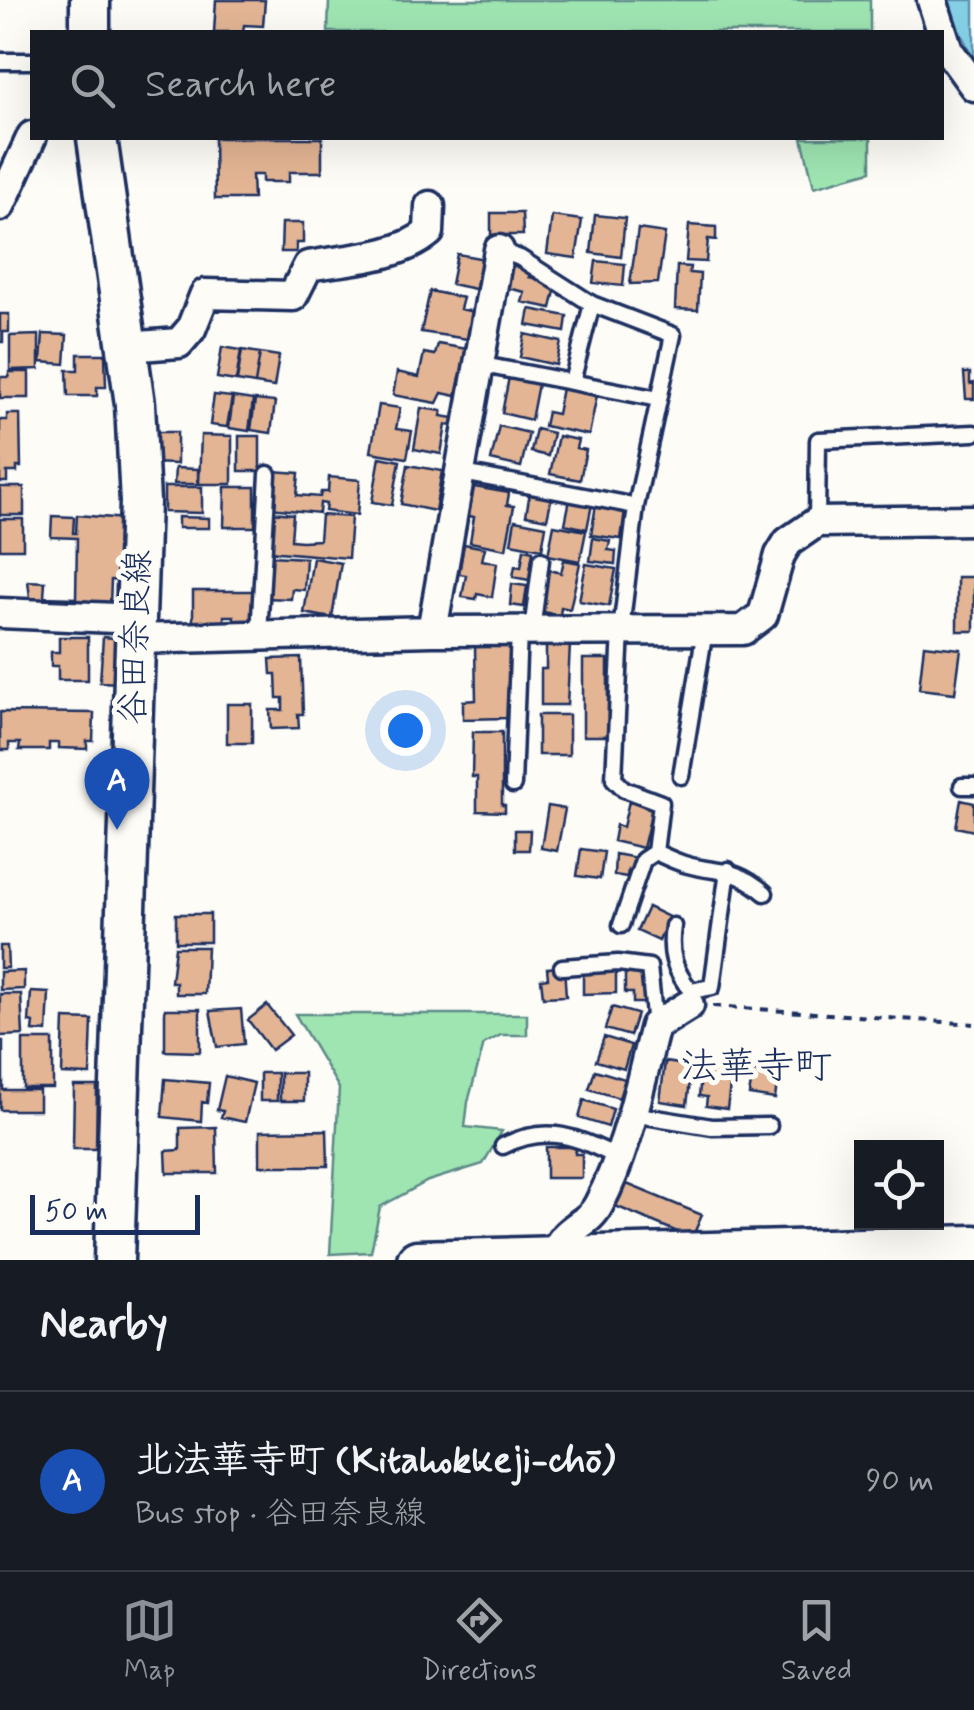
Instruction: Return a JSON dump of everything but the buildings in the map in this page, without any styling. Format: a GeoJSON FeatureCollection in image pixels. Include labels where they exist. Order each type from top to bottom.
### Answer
{"type":"FeatureCollection","features":[{"type":"Feature","properties":{"kind":"main road"},"geometry":{"type":"LineString","coordinates":[[90,0],[90,30]]}},
{"type":"Feature","properties":{"kind":"main road","name":"谷田奈良線"},"geometry":{"type":"LineString","coordinates":[[96,140],[135,404],[140,502],[114,1260]]}},
{"type":"Feature","properties":{"kind":"main road"},"geometry":{"type":"LineString","coordinates":[[416,1260],[974,1245]]}},
{"type":"Feature","properties":{"kind":"street"},"geometry":{"type":"LineString","coordinates":[[932,0],[942,30]]}},
{"type":"Feature","properties":{"kind":"street"},"geometry":{"type":"LineString","coordinates":[[944,38],[948,50],[974,86]]}},
{"type":"Feature","properties":{"kind":"street"},"geometry":{"type":"LineString","coordinates":[[0,206],[30,140]]}},
{"type":"Feature","properties":{"kind":"street"},"geometry":{"type":"LineString","coordinates":[[128,347],[178,343],[191,330],[205,294],[293,296],[308,266],[379,253],[419,240],[428,232],[430,206]]}},
{"type":"Feature","properties":{"kind":"street"},"geometry":{"type":"LineString","coordinates":[[432,631],[499,250]]}},
{"type":"Feature","properties":{"kind":"street"},"geometry":{"type":"LineString","coordinates":[[0,612],[137,629],[259,636],[743,630],[762,615],[780,555],[798,532],[817,522],[974,520]]}},
{"type":"Feature","properties":{"kind":"street"},"geometry":{"type":"LineString","coordinates":[[556,1256],[560,1240],[597,1210],[620,1158],[656,1026],[690,998]]}},
{"type":"Feature","properties":{"kind":"lane"},"geometry":{"type":"LineString","coordinates":[[0,61],[30,60]]}},
{"type":"Feature","properties":{"kind":"lane"},"geometry":{"type":"LineString","coordinates":[[499,250],[520,258],[592,304],[673,335],[636,506],[620,630],[614,779],[624,789],[662,803],[655,852]]}},
{"type":"Feature","properties":{"kind":"lane"},"geometry":{"type":"LineString","coordinates":[[572,382],[592,304]]}},
{"type":"Feature","properties":{"kind":"lane"},"geometry":{"type":"LineString","coordinates":[[478,364],[659,399]]}},
{"type":"Feature","properties":{"kind":"lane"},"geometry":{"type":"LineString","coordinates":[[817,522],[818,440],[974,433]]}},
{"type":"Feature","properties":{"kind":"lane"},"geometry":{"type":"LineString","coordinates":[[458,472],[636,506]]}},
{"type":"Feature","properties":{"kind":"lane"},"geometry":{"type":"LineString","coordinates":[[259,636],[268,474]]}},
{"type":"Feature","properties":{"kind":"lane"},"geometry":{"type":"LineString","coordinates":[[513,785],[526,631],[541,560]]}},
{"type":"Feature","properties":{"kind":"lane"},"geometry":{"type":"LineString","coordinates":[[681,776],[704,630]]}},
{"type":"Feature","properties":{"kind":"lane"},"geometry":{"type":"LineString","coordinates":[[655,852],[686,865],[728,870],[749,879],[765,893]]}},
{"type":"Feature","properties":{"kind":"lane"},"geometry":{"type":"LineString","coordinates":[[621,925],[642,860],[655,852]]}},
{"type":"Feature","properties":{"kind":"lane"},"geometry":{"type":"LineString","coordinates":[[673,926],[670,950],[690,998],[712,987],[728,870]]}},
{"type":"Feature","properties":{"kind":"lane"},"geometry":{"type":"LineString","coordinates":[[562,966],[649,966],[656,1026]]}},
{"type":"Feature","properties":{"kind":"lane"},"geometry":{"type":"LineString","coordinates":[[632,1114],[712,1128],[769,1126]]}},
{"type":"Feature","properties":{"kind":"lane"},"geometry":{"type":"LineString","coordinates":[[503,1146],[525,1135],[555,1135],[580,1139],[620,1158]]}},
{"type":"Feature","properties":{"kind":"path"},"geometry":{"type":"LineString","coordinates":[[690,998],[974,1024]]}},
{"type":"Feature","properties":{"kind":"green space"},"geometry":{"type":"Polygon","coordinates":[[[329,0],[870,0],[870,30],[328,30],[329,0]]]}},
{"type":"Feature","properties":{"kind":"green space"},"geometry":{"type":"Polygon","coordinates":[[[802,140],[871,140],[871,171],[814,187],[802,140]]]}},
{"type":"Feature","properties":{"kind":"green space"},"geometry":{"type":"Polygon","coordinates":[[[295,1014],[527,1014],[527,1035],[501,1035],[484,1044],[465,1127],[502,1131],[483,1164],[428,1181],[380,1207],[371,1252],[330,1254],[339,1088],[295,1014]]]}},
{"type":"Feature","properties":{"kind":"water"},"geometry":{"type":"Polygon","coordinates":[[[945,0],[974,0],[974,60],[945,0]]]}},
{"type":"Feature","properties":{"kind":"place","name":"北法華寺町 (Kitahokkeji-chō)"},"geometry":{"type":"Point","coordinates":[117,830]}},
{"type":"Feature","properties":{"kind":"district","name":"法華寺町"},"geometry":{"type":"Point","coordinates":[756,1067]}}]}
